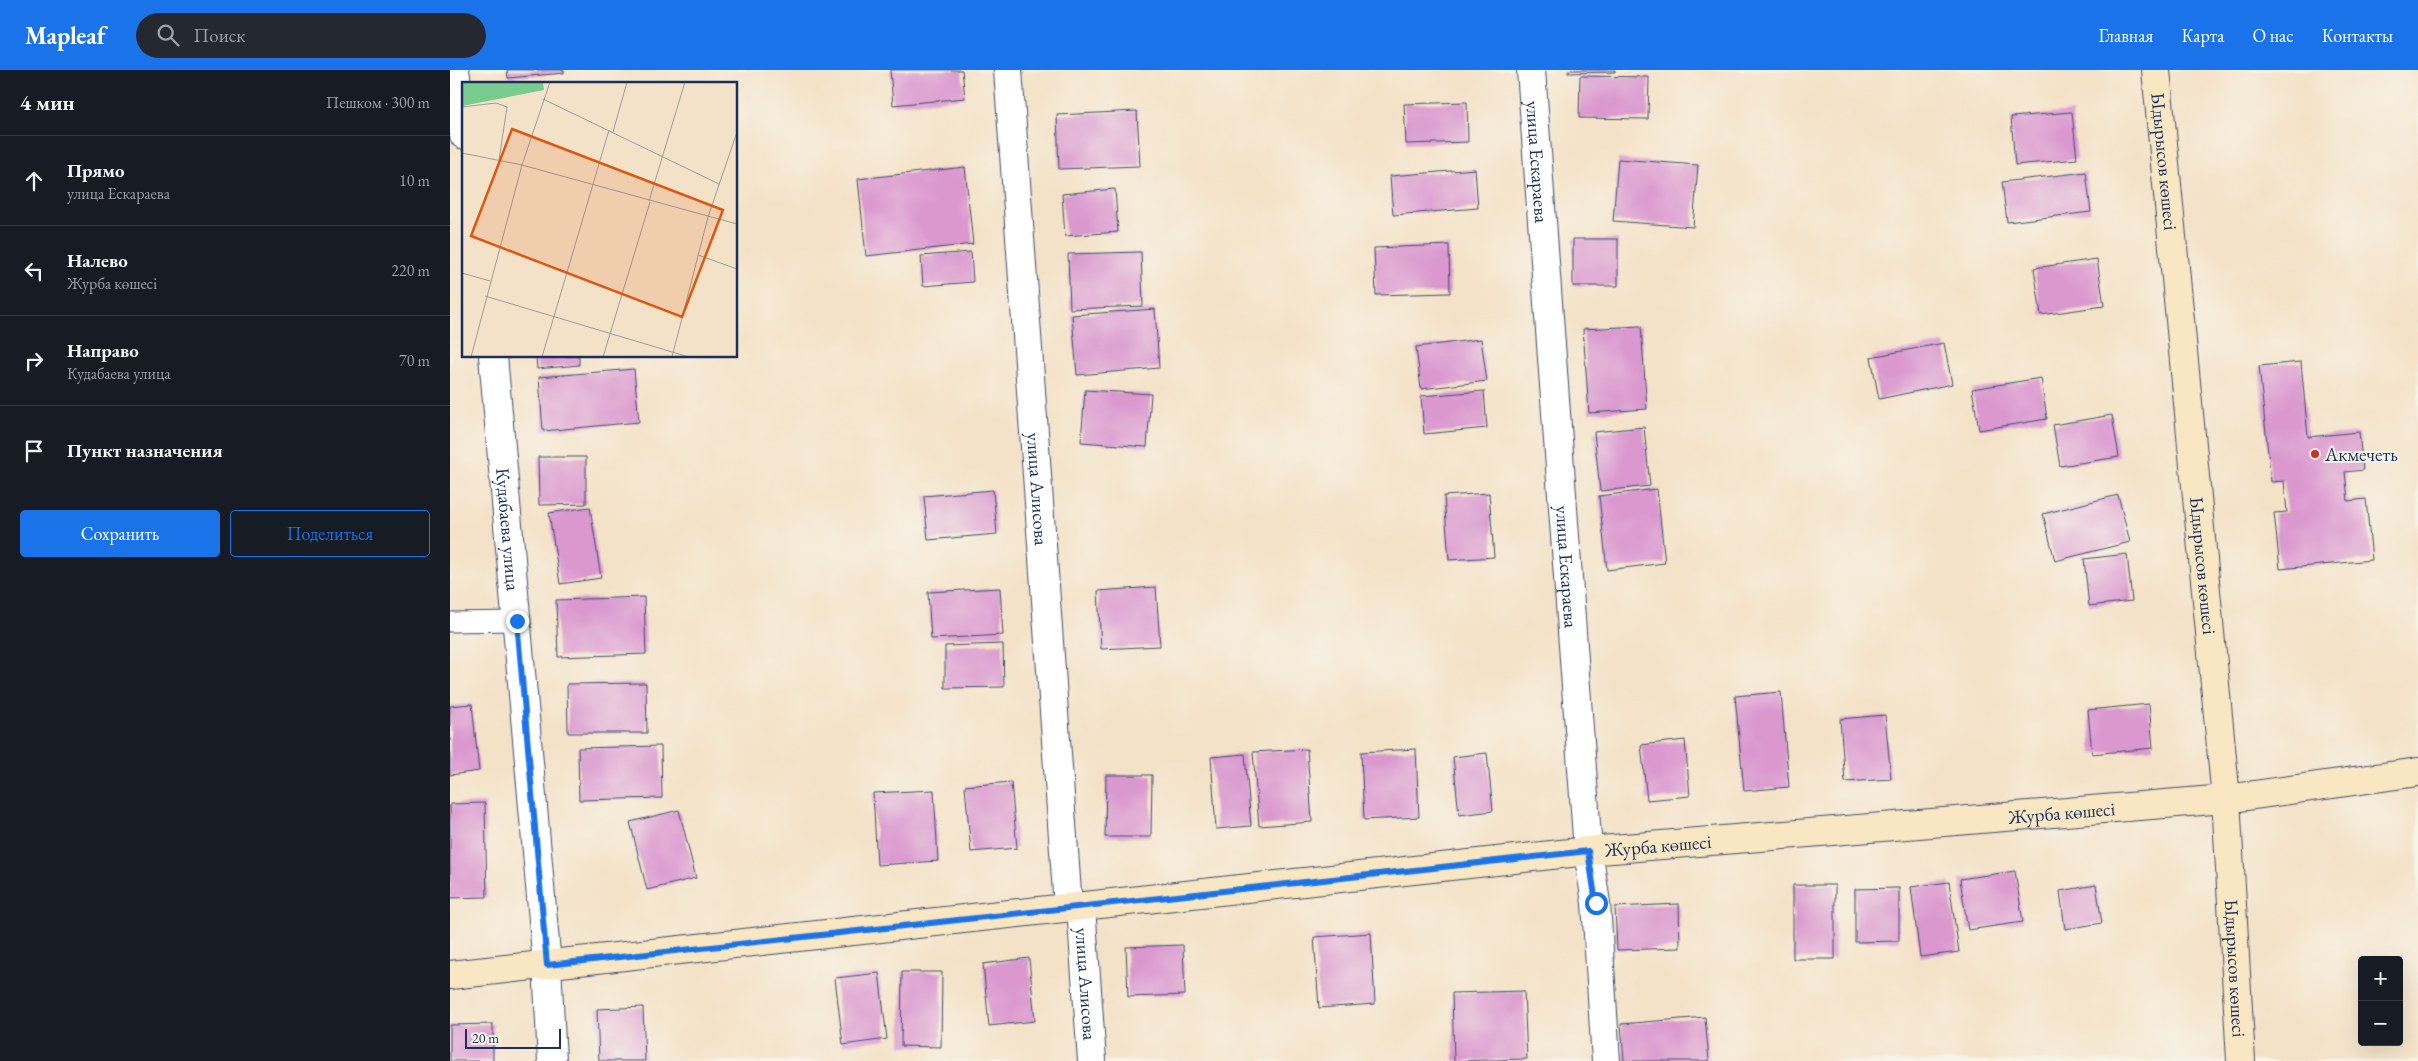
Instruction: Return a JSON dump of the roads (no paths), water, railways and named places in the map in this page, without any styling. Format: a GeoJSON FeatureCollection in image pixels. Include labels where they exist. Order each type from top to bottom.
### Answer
{"type":"FeatureCollection","features":[{"type":"Feature","properties":{"kind":"street"},"geometry":{"type":"LineString","coordinates":[[455,70],[462,121]]}},
{"type":"Feature","properties":{"kind":"street","name":"улица Алисова"},"geometry":{"type":"LineString","coordinates":[[1008,70],[1074,906],[1092,1061]]}},
{"type":"Feature","properties":{"kind":"street","name":"улица Ескараева"},"geometry":{"type":"LineString","coordinates":[[1530,70],[1588,851],[1596,903],[1606,1061]]}},
{"type":"Feature","properties":{"kind":"street","name":"Ыдырысов көшесі"},"geometry":{"type":"LineString","coordinates":[[2156,70],[2226,799],[2241,1061]]}},
{"type":"Feature","properties":{"kind":"street","name":"Кудабаева улица"},"geometry":{"type":"LineString","coordinates":[[493,358],[547,965],[552,1061]]}},
{"type":"Feature","properties":{"kind":"street","name":"Журба көшесі"},"geometry":{"type":"LineString","coordinates":[[450,975],[1588,851],[2226,799],[2418,772]]}},
{"type":"Feature","properties":{"kind":"lane"},"geometry":{"type":"LineString","coordinates":[[450,622],[517,621]]}},
{"type":"Feature","properties":{"kind":"place","name":"Акмечеть"},"geometry":{"type":"Point","coordinates":[2315,454]}}]}
